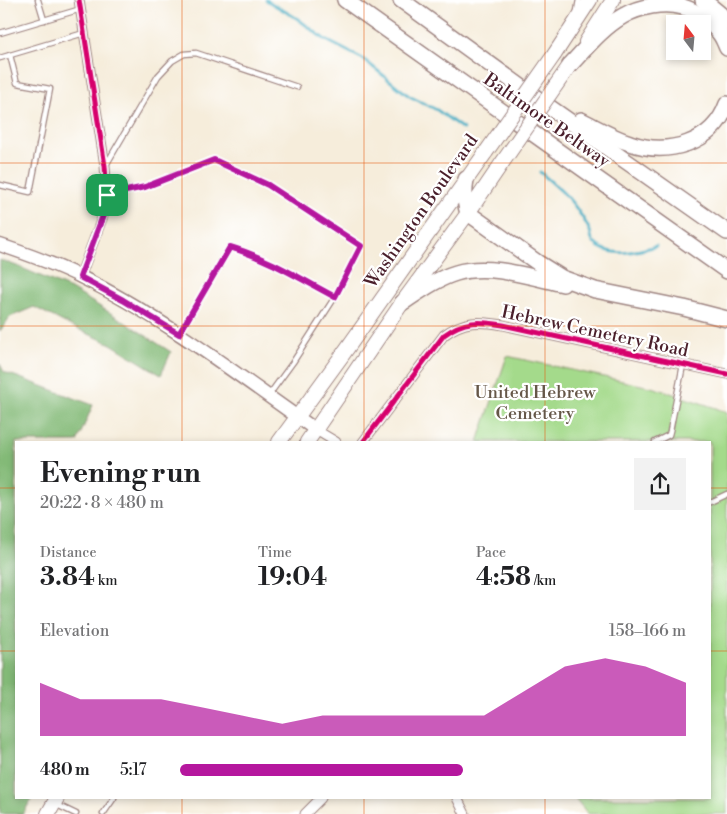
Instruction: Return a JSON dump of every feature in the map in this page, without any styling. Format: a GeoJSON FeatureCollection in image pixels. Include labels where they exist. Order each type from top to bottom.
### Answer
{"type":"FeatureCollection","features":[{"type":"Feature","properties":{"kind":"highway","name":"Baltimore Beltway"},"geometry":{"type":"LineString","coordinates":[[345,0],[727,271]]}},
{"type":"Feature","properties":{"kind":"highway","name":"Baltimore Beltway"},"geometry":{"type":"LineString","coordinates":[[401,0],[727,232]]}},
{"type":"Feature","properties":{"kind":"highway"},"geometry":{"type":"LineString","coordinates":[[703,0],[720,14],[727,23]]}},
{"type":"Feature","properties":{"kind":"highway"},"geometry":{"type":"LineString","coordinates":[[570,65],[606,28],[623,16],[637,9],[666,5],[677,4],[709,22],[721,35],[727,48]]}},
{"type":"Feature","properties":{"kind":"highway"},"geometry":{"type":"LineString","coordinates":[[542,102],[629,143],[664,149],[682,146],[710,130],[719,119],[727,104]]}},
{"type":"Feature","properties":{"kind":"highway"},"geometry":{"type":"LineString","coordinates":[[466,179],[464,191],[468,213],[562,278],[595,290]]}},
{"type":"Feature","properties":{"kind":"highway"},"geometry":{"type":"LineString","coordinates":[[402,303],[439,280],[457,273],[475,270],[497,270],[727,318]]}},
{"type":"Feature","properties":{"kind":"main road","name":"Washington Boulevard"},"geometry":{"type":"LineString","coordinates":[[280,441],[554,56],[590,0]]}},
{"type":"Feature","properties":{"kind":"main road"},"geometry":{"type":"LineString","coordinates":[[308,441],[402,303],[468,213],[613,0]]}},
{"type":"Feature","properties":{"kind":"main road"},"geometry":{"type":"LineString","coordinates":[[0,245],[33,256],[80,277],[123,300],[179,334],[316,430]]}},
{"type":"Feature","properties":{"kind":"street"},"geometry":{"type":"LineString","coordinates":[[80,5],[105,166],[107,195],[104,213],[80,277]]}},
{"type":"Feature","properties":{"kind":"street","name":"Hebrew Cemetery Road"},"geometry":{"type":"LineString","coordinates":[[364,441],[444,335],[452,329],[473,322],[486,322],[727,374]]}},
{"type":"Feature","properties":{"kind":"street"},"geometry":{"type":"LineString","coordinates":[[316,430],[334,441]]}},
{"type":"Feature","properties":{"kind":"street"},"geometry":{"type":"LineString","coordinates":[[310,812],[320,799]]}},
{"type":"Feature","properties":{"kind":"street"},"geometry":{"type":"LineString","coordinates":[[457,799],[464,814]]}},
{"type":"Feature","properties":{"kind":"lane"},"geometry":{"type":"LineString","coordinates":[[38,0],[44,20]]}},
{"type":"Feature","properties":{"kind":"lane"},"geometry":{"type":"LineString","coordinates":[[574,25],[579,0]]}},
{"type":"Feature","properties":{"kind":"lane"},"geometry":{"type":"LineString","coordinates":[[0,32],[44,20],[80,5]]}},
{"type":"Feature","properties":{"kind":"lane"},"geometry":{"type":"LineString","coordinates":[[0,58],[84,33]]}},
{"type":"Feature","properties":{"kind":"lane"},"geometry":{"type":"LineString","coordinates":[[105,166],[158,76],[172,62],[184,54],[196,53],[297,87]]}},
{"type":"Feature","properties":{"kind":"lane"},"geometry":{"type":"LineString","coordinates":[[0,185],[30,192],[50,89],[17,84],[10,55]]}},
{"type":"Feature","properties":{"kind":"lane"},"geometry":{"type":"LineString","coordinates":[[107,195],[145,187],[214,160],[268,185],[361,246],[335,297],[293,362],[268,396]]}},
{"type":"Feature","properties":{"kind":"lane"},"geometry":{"type":"LineString","coordinates":[[179,334],[230,247],[248,252],[335,297]]}},
{"type":"Feature","properties":{"kind":"lane"},"geometry":{"type":"LineString","coordinates":[[657,441],[669,435],[684,364]]}},
{"type":"Feature","properties":{"kind":"lane"},"geometry":{"type":"LineString","coordinates":[[711,502],[727,494]]}},
{"type":"Feature","properties":{"kind":"lane"},"geometry":{"type":"LineString","coordinates":[[103,814],[113,799]]}},
{"type":"Feature","properties":{"kind":"lane"},"geometry":{"type":"LineString","coordinates":[[53,805],[76,814]]}},
{"type":"Feature","properties":{"kind":"green space"},"geometry":{"type":"Polygon","coordinates":[[[0,260],[71,289],[171,352],[161,375],[111,344],[34,307],[10,317],[0,331],[0,260]]]}},
{"type":"Feature","properties":{"kind":"green space","name":"United Hebrew Cemetery"},"geometry":{"type":"Polygon","coordinates":[[[507,356],[655,388],[727,413],[727,814],[588,814],[576,799],[711,799],[711,441],[478,441],[507,356]]]}},
{"type":"Feature","properties":{"kind":"green space"},"geometry":{"type":"Polygon","coordinates":[[[0,364],[4,372],[93,405],[77,441],[15,441],[15,799],[31,799],[23,814],[0,814],[0,364]]]}},
{"type":"Feature","properties":{"kind":"waterway"},"geometry":{"type":"LineString","coordinates":[[266,0],[298,19],[324,39],[363,59],[409,96],[437,110],[463,129]]}},
{"type":"Feature","properties":{"kind":"waterway"},"geometry":{"type":"LineString","coordinates":[[540,172],[572,202],[587,224],[593,242],[599,247],[607,251],[623,253],[656,246]]}},
{"type":"Feature","properties":{"kind":"cycle path"},"geometry":{"type":"LineString","coordinates":[[79,0],[105,166],[107,195],[104,213],[80,277]]}},
{"type":"Feature","properties":{"kind":"cycle path"},"geometry":{"type":"LineString","coordinates":[[364,441],[444,335],[465,324],[486,323],[503,325],[727,374]]}},
{"type":"Feature","properties":{"kind":"route"},"geometry":{"type":"LineString","coordinates":[[214,160],[268,185],[361,246],[335,297],[276,265],[248,252],[230,247],[179,334],[123,300],[80,277],[104,213],[107,195],[145,187],[214,160]]}}]}
